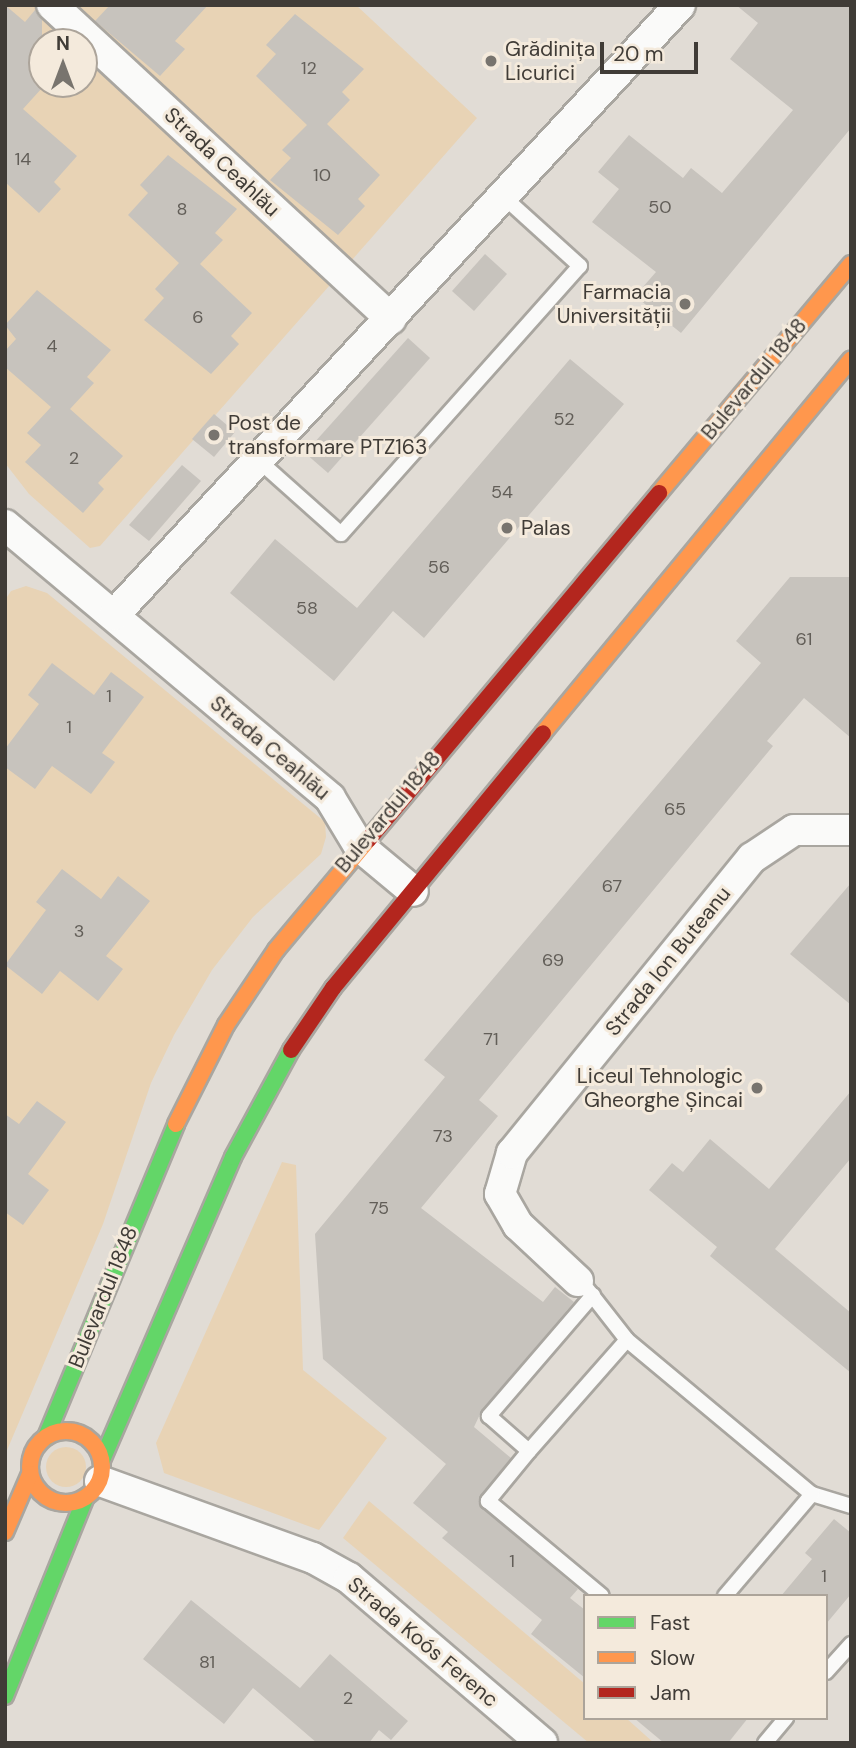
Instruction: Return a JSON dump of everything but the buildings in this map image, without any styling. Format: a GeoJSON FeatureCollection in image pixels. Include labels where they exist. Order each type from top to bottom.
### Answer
{"type":"FeatureCollection","features":[{"type":"Feature","properties":{"kind":"street","name":"Strada Ceahlău"},"geometry":{"type":"LineString","coordinates":[[52,5],[391,318]]}},
{"type":"Feature","properties":{"kind":"street"},"geometry":{"type":"LineString","coordinates":[[114,615],[505,197],[680,5]]}},
{"type":"Feature","properties":{"kind":"street","name":"Bulevardul 1848"},"geometry":{"type":"LineString","coordinates":[[46,1437],[171,1134],[226,1025],[276,950],[359,845],[851,264]]}},
{"type":"Feature","properties":{"kind":"street"},"geometry":{"type":"LineString","coordinates":[[5,1696],[233,1157],[285,1059],[332,988],[851,360]]}},
{"type":"Feature","properties":{"kind":"street","name":"Strada Ceahlău"},"geometry":{"type":"LineString","coordinates":[[7,531],[114,615],[335,803],[359,845],[413,891]]}},
{"type":"Feature","properties":{"kind":"street","name":"Strada Ion Buteanu"},"geometry":{"type":"LineString","coordinates":[[586,1288],[517,1225],[500,1194],[512,1153],[752,858],[794,830],[851,830]]}},
{"type":"Feature","properties":{"kind":"street"},"geometry":{"type":"LineString","coordinates":[[5,1532],[30,1474],[32,1453],[46,1437],[59,1431],[80,1434],[97,1447],[96,1479],[73,1503],[52,1500],[36,1487],[30,1474]]}},
{"type":"Feature","properties":{"kind":"street","name":"Strada Koós Ferenc"},"geometry":{"type":"LineString","coordinates":[[96,1479],[313,1558],[349,1578],[542,1743]]}},
{"type":"Feature","properties":{"kind":"lane"},"geometry":{"type":"LineString","coordinates":[[258,460],[341,534],[580,266],[505,197]]}},
{"type":"Feature","properties":{"kind":"lane"},"geometry":{"type":"LineString","coordinates":[[529,1451],[489,1416],[586,1288],[626,1340],[812,1494],[851,1506]]}},
{"type":"Feature","properties":{"kind":"lane"},"geometry":{"type":"LineString","coordinates":[[601,1594],[488,1501],[626,1340]]}},
{"type":"Feature","properties":{"kind":"lane"},"geometry":{"type":"LineString","coordinates":[[727,1594],[812,1494]]}},
{"type":"Feature","properties":{"kind":"lane"},"geometry":{"type":"LineString","coordinates":[[828,1670],[851,1644]]}},
{"type":"Feature","properties":{"kind":"lane"},"geometry":{"type":"LineString","coordinates":[[765,1743],[784,1720]]}},
{"type":"Feature","properties":{"kind":"shaded area"},"geometry":{"type":"Polygon","coordinates":[[[5,5],[356,5],[477,118],[100,546],[90,548],[29,494],[5,463],[5,5]]]}},
{"type":"Feature","properties":{"kind":"shaded area"},"geometry":{"type":"Polygon","coordinates":[[[26,586],[47,593],[325,822],[326,837],[321,854],[253,917],[212,970],[174,1035],[151,1083],[103,1224],[5,1455],[5,600],[11,591],[26,586]]]}},
{"type":"Feature","properties":{"kind":"shaded area"},"geometry":{"type":"Polygon","coordinates":[[[282,1162],[296,1165],[303,1370],[387,1438],[319,1530],[164,1473],[156,1443],[282,1162]]]}},
{"type":"Feature","properties":{"kind":"shaded area"},"geometry":{"type":"Polygon","coordinates":[[[66,1447],[74,1448],[80,1453],[85,1459],[85,1475],[80,1481],[74,1486],[66,1487],[58,1486],[52,1481],[47,1475],[46,1467],[47,1459],[52,1453],[58,1448],[66,1447]]]}},
{"type":"Feature","properties":{"kind":"shaded area"},"geometry":{"type":"Polygon","coordinates":[[[369,1501],[583,1682],[583,1720],[628,1720],[654,1743],[589,1743],[343,1538],[369,1501]]]}},
{"type":"Feature","properties":{"kind":"traffic: fast"},"geometry":{"type":"LineString","coordinates":[[102,1460],[233,1157],[291,1050]]}},
{"type":"Feature","properties":{"kind":"traffic: fast"},"geometry":{"type":"LineString","coordinates":[[46,1437],[176,1124]]}},
{"type":"Feature","properties":{"kind":"traffic: fast"},"geometry":{"type":"LineString","coordinates":[[5,1696],[86,1497]]}},
{"type":"Feature","properties":{"kind":"traffic: slow"},"geometry":{"type":"LineString","coordinates":[[659,493],[851,264]]}},
{"type":"Feature","properties":{"kind":"traffic: slow"},"geometry":{"type":"LineString","coordinates":[[543,733],[851,360]]}},
{"type":"Feature","properties":{"kind":"traffic: slow"},"geometry":{"type":"LineString","coordinates":[[176,1124],[226,1025],[276,950],[368,840]]}},
{"type":"Feature","properties":{"kind":"traffic: slow"},"geometry":{"type":"LineString","coordinates":[[66,1431],[80,1434],[92,1441],[99,1453],[102,1467],[99,1481],[92,1493],[80,1500],[66,1503],[52,1500],[40,1493],[33,1481],[30,1467],[33,1453],[40,1441],[52,1434],[66,1431]]}},
{"type":"Feature","properties":{"kind":"traffic: slow"},"geometry":{"type":"LineString","coordinates":[[5,1532],[30,1474]]}},
{"type":"Feature","properties":{"kind":"traffic: jam"},"geometry":{"type":"LineString","coordinates":[[368,840],[659,493]]}},
{"type":"Feature","properties":{"kind":"traffic: jam"},"geometry":{"type":"LineString","coordinates":[[291,1050],[333,988],[543,733]]}},
{"type":"Feature","properties":{"kind":"place","name":"Grădinița Licurici"},"geometry":{"type":"Point","coordinates":[491,61]}},
{"type":"Feature","properties":{"kind":"place","name":"Farmacia Universității"},"geometry":{"type":"Point","coordinates":[685,304]}},
{"type":"Feature","properties":{"kind":"place","name":"Post de transformare PTZ163"},"geometry":{"type":"Point","coordinates":[214,435]}},
{"type":"Feature","properties":{"kind":"place","name":"Palas"},"geometry":{"type":"Point","coordinates":[507,528]}},
{"type":"Feature","properties":{"kind":"place","name":"Liceul Tehnologic Gheorghe Șincai"},"geometry":{"type":"Point","coordinates":[757,1088]}}]}
